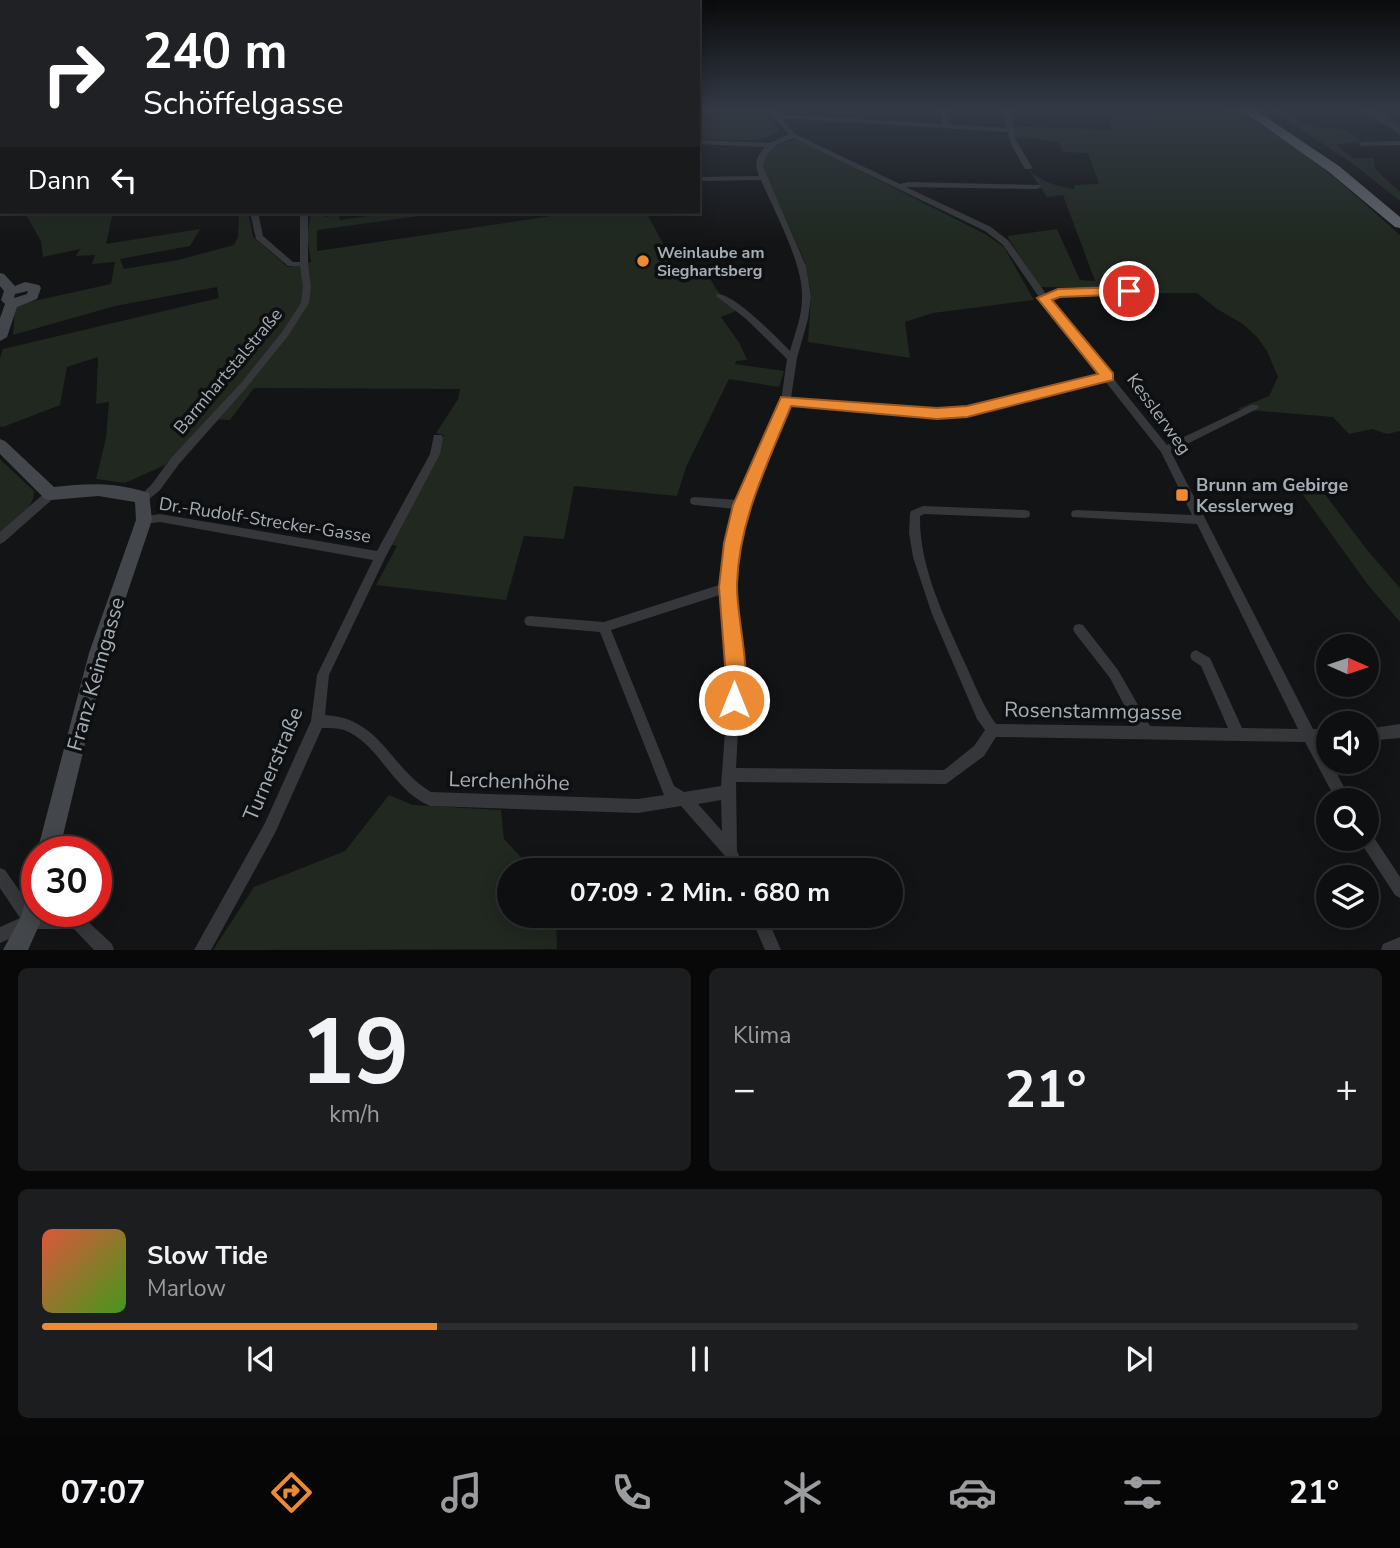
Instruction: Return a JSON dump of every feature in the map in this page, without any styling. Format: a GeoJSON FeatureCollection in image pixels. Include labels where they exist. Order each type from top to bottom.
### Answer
{"type":"FeatureCollection","features":[{"type":"Feature","properties":{"kind":"highway"},"geometry":{"type":"LineString","coordinates":[[1311,153],[1400,224]]}},
{"type":"Feature","properties":{"kind":"highway"},"geometry":{"type":"LineString","coordinates":[[1326,153],[1400,210]]}},
{"type":"Feature","properties":{"kind":"main road"},"geometry":{"type":"LineString","coordinates":[[0,277],[14,296],[0,337]]}},
{"type":"Feature","properties":{"kind":"main road"},"geometry":{"type":"LineString","coordinates":[[0,445],[51,494],[102,488],[125,490],[143,498]]}},
{"type":"Feature","properties":{"kind":"main road","name":"Franz Keimgasse"},"geometry":{"type":"LineString","coordinates":[[52,836],[98,653],[144,520],[143,498]]}},
{"type":"Feature","properties":{"kind":"main road"},"geometry":{"type":"LineString","coordinates":[[15,950],[28,927]]}},
{"type":"Feature","properties":{"kind":"street"},"geometry":{"type":"LineString","coordinates":[[730,851],[728,792],[735,678],[728,587],[732,543],[742,505],[786,401],[792,358],[804,319],[807,296],[802,266],[762,178],[759,167],[763,153]]}},
{"type":"Feature","properties":{"kind":"street","name":"Kesslerweg"},"geometry":{"type":"LineString","coordinates":[[831,153],[988,229],[1006,243],[1044,298],[1165,450],[1309,736],[1338,788]]}},
{"type":"Feature","properties":{"kind":"street"},"geometry":{"type":"LineString","coordinates":[[1018,153],[1028,167]]}},
{"type":"Feature","properties":{"kind":"street"},"geometry":{"type":"LineString","coordinates":[[700,179],[762,178]]}},
{"type":"Feature","properties":{"kind":"street"},"geometry":{"type":"LineString","coordinates":[[900,186],[1037,187]]}},
{"type":"Feature","properties":{"kind":"street"},"geometry":{"type":"LineString","coordinates":[[254,214],[260,237],[291,264],[304,264]]}},
{"type":"Feature","properties":{"kind":"street","name":"Barmhartstalstraße"},"geometry":{"type":"LineString","coordinates":[[143,498],[156,487],[285,334],[305,303],[307,288],[304,214]]}},
{"type":"Feature","properties":{"kind":"street"},"geometry":{"type":"LineString","coordinates":[[1044,298],[1058,293],[1129,291]]}},
{"type":"Feature","properties":{"kind":"street"},"geometry":{"type":"LineString","coordinates":[[720,296],[748,316],[792,358]]}},
{"type":"Feature","properties":{"kind":"street"},"geometry":{"type":"LineString","coordinates":[[786,401],[937,414],[967,411],[1108,376]]}},
{"type":"Feature","properties":{"kind":"street"},"geometry":{"type":"LineString","coordinates":[[1165,450],[1255,407]]}},
{"type":"Feature","properties":{"kind":"street","name":"Turnerstraße"},"geometry":{"type":"LineString","coordinates":[[202,950],[270,828],[318,721],[323,675],[380,556],[435,454],[438,438]]}},
{"type":"Feature","properties":{"kind":"street"},"geometry":{"type":"LineString","coordinates":[[0,539],[51,494]]}},
{"type":"Feature","properties":{"kind":"street"},"geometry":{"type":"LineString","coordinates":[[695,501],[742,505]]}},
{"type":"Feature","properties":{"kind":"street"},"geometry":{"type":"LineString","coordinates":[[993,730],[982,715],[920,568],[913,524],[915,514],[923,510],[1025,514]]}},
{"type":"Feature","properties":{"kind":"street"},"geometry":{"type":"LineString","coordinates":[[1076,514],[1200,520]]}},
{"type":"Feature","properties":{"kind":"street","name":"Dr.-Rudolf-Strecker-Gasse"},"geometry":{"type":"LineString","coordinates":[[144,520],[160,518],[380,556]]}},
{"type":"Feature","properties":{"kind":"street"},"geometry":{"type":"LineString","coordinates":[[530,621],[604,627],[728,587]]}},
{"type":"Feature","properties":{"kind":"street"},"geometry":{"type":"LineString","coordinates":[[604,627],[669,791],[685,800],[730,851],[733,858]]}},
{"type":"Feature","properties":{"kind":"street"},"geometry":{"type":"LineString","coordinates":[[1079,629],[1114,674],[1146,733]]}},
{"type":"Feature","properties":{"kind":"street"},"geometry":{"type":"LineString","coordinates":[[1196,656],[1206,662],[1238,734]]}},
{"type":"Feature","properties":{"kind":"street","name":"Lerchenhöhe"},"geometry":{"type":"LineString","coordinates":[[318,721],[349,725],[376,746],[414,792],[430,799],[638,806],[728,792]]}},
{"type":"Feature","properties":{"kind":"street","name":"Rosenstammgasse"},"geometry":{"type":"LineString","coordinates":[[730,775],[946,778],[979,751],[993,730],[1316,736]]}},
{"type":"Feature","properties":{"kind":"street"},"geometry":{"type":"LineString","coordinates":[[1379,734],[1400,731]]}},
{"type":"Feature","properties":{"kind":"street"},"geometry":{"type":"LineString","coordinates":[[1374,851],[1400,890]]}},
{"type":"Feature","properties":{"kind":"street"},"geometry":{"type":"LineString","coordinates":[[0,875],[21,906]]}},
{"type":"Feature","properties":{"kind":"street"},"geometry":{"type":"LineString","coordinates":[[0,934],[21,925]]}},
{"type":"Feature","properties":{"kind":"street"},"geometry":{"type":"LineString","coordinates":[[83,927],[106,950]]}},
{"type":"Feature","properties":{"kind":"street"},"geometry":{"type":"LineString","coordinates":[[764,928],[773,950]]}},
{"type":"Feature","properties":{"kind":"street"},"geometry":{"type":"LineString","coordinates":[[1389,950],[1400,945]]}},
{"type":"Feature","properties":{"kind":"shaded area"},"geometry":{"type":"Polygon","coordinates":[[[825,153],[985,234],[1004,247],[1034,300],[933,313],[905,322],[910,358],[808,342],[811,293],[805,262],[762,167],[767,155],[825,153]]]}},
{"type":"Feature","properties":{"kind":"shaded area"},"geometry":{"type":"Polygon","coordinates":[[[1088,153],[1303,153],[1339,181],[1400,235],[1400,431],[1387,434],[1372,429],[1349,434],[1333,417],[1237,409],[1269,396],[1278,377],[1267,351],[1257,337],[1243,324],[1197,293],[1133,293],[1129,289],[1040,287],[1007,236],[1057,229],[1080,280],[1095,281],[1063,195],[1047,197],[1029,170],[1045,181],[1068,188],[1075,189],[1074,185],[1099,184],[1088,153]]]}},
{"type":"Feature","properties":{"kind":"shaded area"},"geometry":{"type":"Polygon","coordinates":[[[1337,153],[1347,153],[1353,158],[1374,158],[1376,170],[1400,192],[1400,201],[1337,153]]]}},
{"type":"Feature","properties":{"kind":"shaded area"},"geometry":{"type":"Polygon","coordinates":[[[26,214],[113,214],[106,244],[200,229],[190,246],[120,259],[124,269],[178,260],[234,245],[238,237],[239,214],[248,214],[253,237],[288,267],[311,262],[307,236],[311,214],[321,214],[325,217],[340,214],[339,220],[384,214],[434,214],[317,230],[317,251],[565,214],[647,214],[676,268],[691,275],[707,273],[716,289],[736,311],[721,317],[740,344],[747,360],[736,361],[735,364],[784,371],[779,387],[729,379],[686,467],[677,496],[574,486],[564,539],[524,536],[506,600],[376,585],[397,546],[388,544],[444,435],[436,433],[458,399],[460,389],[254,388],[230,420],[209,419],[165,465],[125,483],[96,479],[106,438],[109,402],[96,404],[98,357],[67,367],[60,405],[3,427],[0,426],[0,358],[3,349],[219,298],[217,287],[115,306],[13,335],[15,307],[111,284],[115,262],[92,264],[95,255],[76,256],[80,249],[43,257],[41,241],[26,214]]]}},
{"type":"Feature","properties":{"kind":"shaded area"},"geometry":{"type":"Polygon","coordinates":[[[0,459],[34,491],[27,509],[0,533],[0,459]]]}},
{"type":"Feature","properties":{"kind":"shaded area"},"geometry":{"type":"Polygon","coordinates":[[[1314,480],[1400,588],[1400,622],[1368,585],[1293,481],[1314,480]]]}},
{"type":"Feature","properties":{"kind":"shaded area"},"geometry":{"type":"Polygon","coordinates":[[[389,795],[413,805],[501,810],[504,839],[522,858],[497,858],[497,928],[556,928],[557,949],[213,950],[254,887],[345,851],[389,795]]]}},
{"type":"Feature","properties":{"kind":"place","name":"Weinlaube am Sieghartsberg"},"geometry":{"type":"Point","coordinates":[643,261]}},
{"type":"Feature","properties":{"kind":"place","name":"Brunn am Gebirge Kesslerweg"},"geometry":{"type":"Point","coordinates":[1182,495]}},
{"type":"Feature","properties":{"kind":"route"},"geometry":{"type":"LineString","coordinates":[[734,700],[735,678],[728,587],[732,543],[742,505],[786,401],[937,414],[967,411],[1108,376],[1044,298],[1058,293],[1108,289],[1129,291]]}}]}
